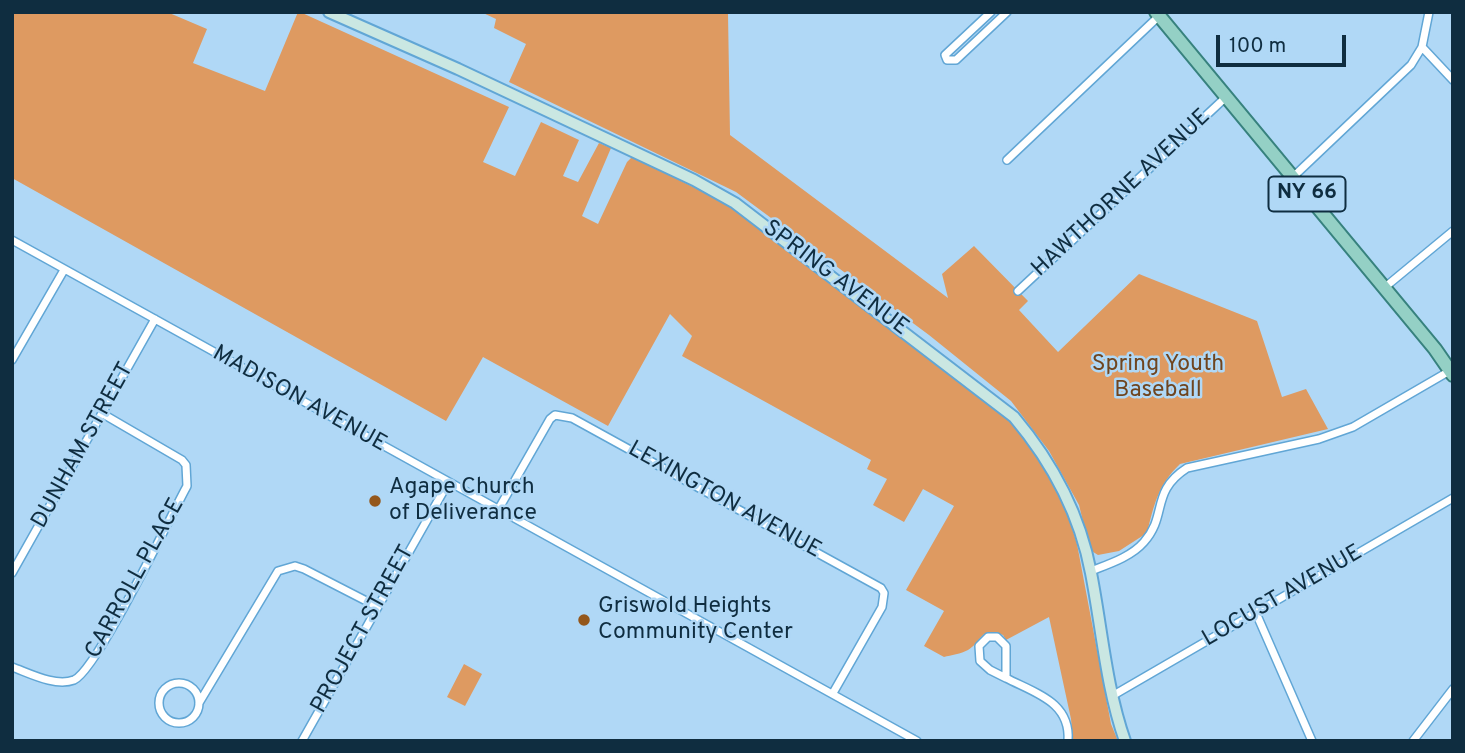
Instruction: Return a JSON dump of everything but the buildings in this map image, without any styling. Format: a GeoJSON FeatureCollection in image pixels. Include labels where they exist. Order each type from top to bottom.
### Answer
{"type":"FeatureCollection","features":[{"type":"Feature","properties":{"kind":"main road","name":"NY 66"},"geometry":{"type":"LineString","coordinates":[[1157,14],[1452,371]]}},
{"type":"Feature","properties":{"kind":"street","name":"SPRING AVENUE"},"geometry":{"type":"LineString","coordinates":[[329,12],[595,133],[694,180],[735,203],[1014,417],[1027,432],[1075,515],[1091,571],[1112,695],[1125,741]]}},
{"type":"Feature","properties":{"kind":"street"},"geometry":{"type":"LineString","coordinates":[[991,12],[945,55],[947,60],[956,60],[1007,12]]}},
{"type":"Feature","properties":{"kind":"street"},"geometry":{"type":"LineString","coordinates":[[1293,177],[1412,65],[1422,47],[1429,12]]}},
{"type":"Feature","properties":{"kind":"street"},"geometry":{"type":"LineString","coordinates":[[1007,160],[1157,14]]}},
{"type":"Feature","properties":{"kind":"street"},"geometry":{"type":"LineString","coordinates":[[1422,47],[1453,80]]}},
{"type":"Feature","properties":{"kind":"street","name":"HAWTHORNE AVENUE"},"geometry":{"type":"LineString","coordinates":[[1018,291],[1226,97]]}},
{"type":"Feature","properties":{"kind":"street"},"geometry":{"type":"LineString","coordinates":[[1384,288],[1453,231]]}},
{"type":"Feature","properties":{"kind":"street","name":"MADISON AVENUE"},"geometry":{"type":"LineString","coordinates":[[12,240],[917,741]]}},
{"type":"Feature","properties":{"kind":"street"},"geometry":{"type":"LineString","coordinates":[[12,360],[64,270]]}},
{"type":"Feature","properties":{"kind":"street","name":"DUNHAM STREET"},"geometry":{"type":"LineString","coordinates":[[12,573],[155,319]]}},
{"type":"Feature","properties":{"kind":"street"},"geometry":{"type":"LineString","coordinates":[[1091,571],[1121,559],[1142,545],[1158,515],[1161,496],[1173,477],[1187,468],[1320,439],[1353,428],[1452,371]]}},
{"type":"Feature","properties":{"kind":"street","name":"CARROLL PLACE"},"geometry":{"type":"LineString","coordinates":[[12,667],[60,682],[74,680],[82,674],[104,643],[187,486],[186,466],[182,460],[103,414]]}},
{"type":"Feature","properties":{"kind":"street","name":"LEXINGTON AVENUE"},"geometry":{"type":"LineString","coordinates":[[498,510],[545,426],[555,415],[561,415],[572,418],[875,583],[884,593],[882,607],[833,693]]}},
{"type":"Feature","properties":{"kind":"street","name":"PROJECT STREET"},"geometry":{"type":"LineString","coordinates":[[302,741],[447,483]]}},
{"type":"Feature","properties":{"kind":"street","name":"LOCUST AVENUE"},"geometry":{"type":"LineString","coordinates":[[1112,695],[1453,498]]}},
{"type":"Feature","properties":{"kind":"street"},"geometry":{"type":"LineString","coordinates":[[199,703],[190,686],[178,683],[166,688],[160,700],[166,718],[178,723],[195,715],[199,703],[278,571],[295,566],[304,569],[376,606]]}},
{"type":"Feature","properties":{"kind":"street"},"geometry":{"type":"LineString","coordinates":[[1256,613],[1312,741]]}},
{"type":"Feature","properties":{"kind":"street"},"geometry":{"type":"LineString","coordinates":[[1006,678],[1003,642],[997,637],[984,639],[979,646],[980,661],[990,670],[1051,702],[1064,713],[1069,726],[1068,741]]}},
{"type":"Feature","properties":{"kind":"street"},"geometry":{"type":"LineString","coordinates":[[1413,741],[1453,689]]}},
{"type":"Feature","properties":{"kind":"green space"},"geometry":{"type":"Polygon","coordinates":[[[12,12],[167,12],[207,29],[193,63],[265,91],[300,12],[509,107],[483,162],[515,176],[541,122],[579,140],[563,176],[578,182],[599,143],[611,148],[582,216],[598,224],[627,162],[632,157],[730,205],[1006,415],[1024,439],[1049,477],[1071,524],[1111,724],[1118,741],[1073,741],[1071,719],[1049,617],[1006,640],[1003,635],[990,632],[968,650],[944,657],[924,646],[944,611],[906,590],[954,506],[923,489],[904,522],[873,505],[887,479],[867,469],[871,460],[682,356],[692,336],[670,314],[608,426],[483,357],[446,421],[12,178],[12,12]]]}},
{"type":"Feature","properties":{"kind":"green space","name":"Spring Youth Baseball"},"geometry":{"type":"Polygon","coordinates":[[[481,12],[725,12],[728,14],[730,135],[948,298],[942,274],[974,246],[1028,301],[1019,310],[1058,352],[1139,274],[1257,321],[1282,397],[1306,389],[1328,429],[1180,464],[1162,488],[1147,533],[1119,551],[1098,555],[1090,550],[1079,505],[1049,451],[1011,401],[929,335],[736,192],[509,82],[526,44],[494,28],[496,19],[481,12]]]}},
{"type":"Feature","properties":{"kind":"green space"},"geometry":{"type":"Polygon","coordinates":[[[464,664],[482,674],[465,706],[447,697],[464,664]]]}},
{"type":"Feature","properties":{"kind":"place","name":"Agape Church of Deliverance"},"geometry":{"type":"Point","coordinates":[375,501]}},
{"type":"Feature","properties":{"kind":"place","name":"Griswold Heights Community Center"},"geometry":{"type":"Point","coordinates":[584,620]}}]}
